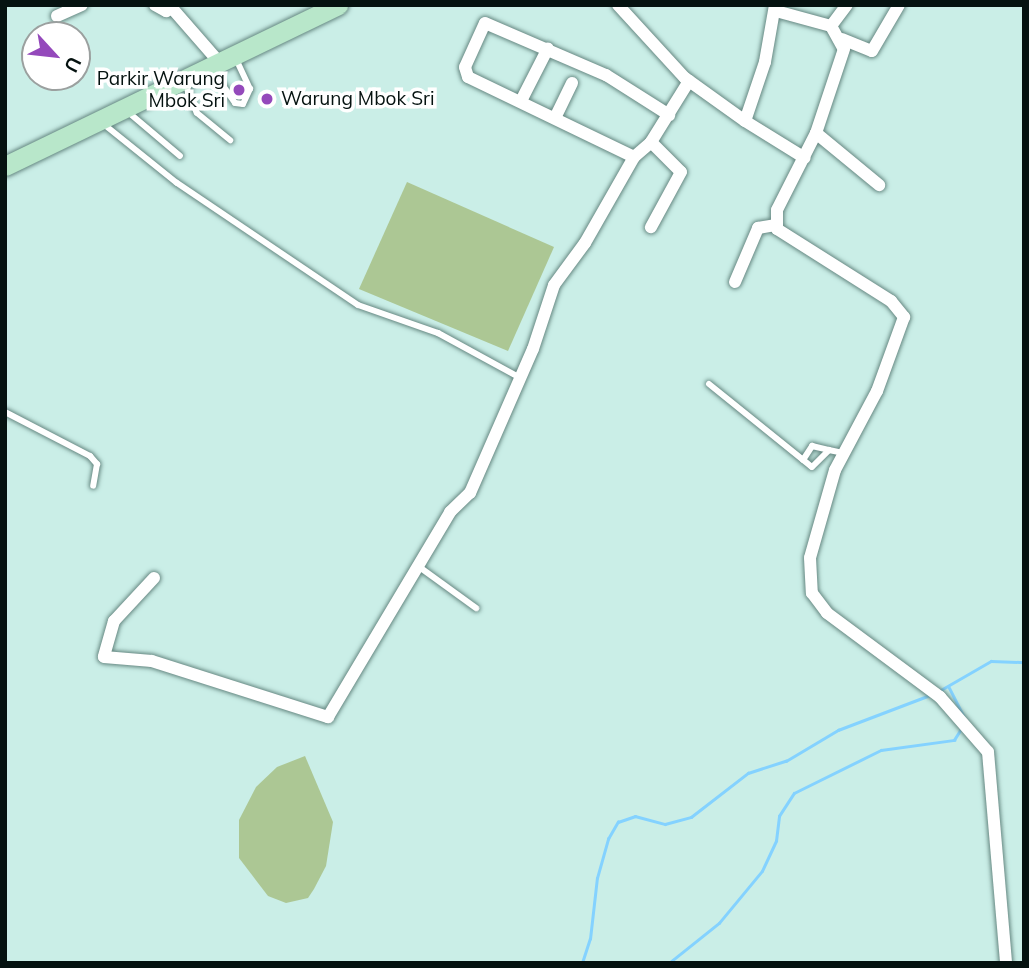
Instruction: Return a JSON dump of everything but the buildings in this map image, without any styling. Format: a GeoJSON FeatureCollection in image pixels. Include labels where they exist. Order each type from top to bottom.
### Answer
{"type":"FeatureCollection","features":[{"type":"Feature","properties":{"kind":"main road"},"geometry":{"type":"LineString","coordinates":[[5,166],[338,5]]}},
{"type":"Feature","properties":{"kind":"street"},"geometry":{"type":"LineString","coordinates":[[57,16],[82,5]]}},
{"type":"Feature","properties":{"kind":"street"},"geometry":{"type":"LineString","coordinates":[[155,5],[166,11],[172,6],[221,61]]}},
{"type":"Feature","properties":{"kind":"street"},"geometry":{"type":"LineString","coordinates":[[618,5],[689,81],[805,159]]}},
{"type":"Feature","properties":{"kind":"street"},"geometry":{"type":"LineString","coordinates":[[831,26],[847,5]]}},
{"type":"Feature","properties":{"kind":"street"},"geometry":{"type":"LineString","coordinates":[[745,121],[775,8],[831,26],[842,39],[872,51],[899,5]]}},
{"type":"Feature","properties":{"kind":"street"},"geometry":{"type":"LineString","coordinates":[[634,157],[465,74],[485,23],[606,75],[669,115]]}},
{"type":"Feature","properties":{"kind":"street"},"geometry":{"type":"LineString","coordinates":[[775,225],[777,210],[816,133],[844,54],[842,39]]}},
{"type":"Feature","properties":{"kind":"street"},"geometry":{"type":"LineString","coordinates":[[521,101],[548,48]]}},
{"type":"Feature","properties":{"kind":"street"},"geometry":{"type":"LineString","coordinates":[[154,578],[114,621],[104,657],[152,661],[328,718],[450,512],[470,493],[517,376],[533,349],[554,285],[585,243],[634,157],[651,142],[689,81]]}},
{"type":"Feature","properties":{"kind":"street"},"geometry":{"type":"LineString","coordinates":[[555,118],[572,83]]}},
{"type":"Feature","properties":{"kind":"street"},"geometry":{"type":"LineString","coordinates":[[816,133],[879,185]]}},
{"type":"Feature","properties":{"kind":"street"},"geometry":{"type":"LineString","coordinates":[[651,142],[681,172],[651,227]]}},
{"type":"Feature","properties":{"kind":"street"},"geometry":{"type":"LineString","coordinates":[[735,282],[758,228],[775,225]]}},
{"type":"Feature","properties":{"kind":"street"},"geometry":{"type":"LineString","coordinates":[[775,225],[795,244],[891,301],[904,317],[877,391],[843,453],[810,558],[812,593],[828,613],[929,687],[985,749],[1006,963]]}},
{"type":"Feature","properties":{"kind":"lane"},"geometry":{"type":"LineString","coordinates":[[221,61],[250,89],[243,104],[235,103],[221,61]]}},
{"type":"Feature","properties":{"kind":"lane"},"geometry":{"type":"LineString","coordinates":[[184,79],[197,113],[230,140]]}},
{"type":"Feature","properties":{"kind":"lane"},"geometry":{"type":"LineString","coordinates":[[124,108],[180,156]]}},
{"type":"Feature","properties":{"kind":"lane"},"geometry":{"type":"LineString","coordinates":[[99,121],[177,183],[358,305],[438,333],[517,376]]}},
{"type":"Feature","properties":{"kind":"lane"},"geometry":{"type":"LineString","coordinates":[[709,384],[803,460],[817,467],[829,450]]}},
{"type":"Feature","properties":{"kind":"lane"},"geometry":{"type":"LineString","coordinates":[[5,412],[90,456],[97,464],[93,485]]}},
{"type":"Feature","properties":{"kind":"lane"},"geometry":{"type":"LineString","coordinates":[[803,460],[812,446],[843,453]]}},
{"type":"Feature","properties":{"kind":"lane"},"geometry":{"type":"LineString","coordinates":[[418,566],[476,608]]}},
{"type":"Feature","properties":{"kind":"green space"},"geometry":{"type":"Polygon","coordinates":[[[407,182],[554,247],[508,351],[359,289],[407,182]]]}},
{"type":"Feature","properties":{"kind":"green space"},"geometry":{"type":"Polygon","coordinates":[[[305,756],[333,822],[326,866],[314,889],[308,898],[286,903],[268,896],[239,858],[239,820],[256,787],[277,767],[305,756]]]}},
{"type":"Feature","properties":{"kind":"waterway"},"geometry":{"type":"LineString","coordinates":[[939,691],[991,661],[1024,662]]}},
{"type":"Feature","properties":{"kind":"waterway"},"geometry":{"type":"LineString","coordinates":[[949,687],[965,718]]}},
{"type":"Feature","properties":{"kind":"waterway"},"geometry":{"type":"LineString","coordinates":[[582,963],[590,939],[597,878],[608,839],[618,822],[635,816],[665,824],[691,817],[748,773],[786,761],[838,730],[930,695]]}},
{"type":"Feature","properties":{"kind":"waterway"},"geometry":{"type":"LineString","coordinates":[[669,963],[719,923],[762,871],[776,841],[779,816],[794,793],[881,750],[954,740],[962,727]]}},
{"type":"Feature","properties":{"kind":"place","name":"Parkir Warung Mbok Sri"},"geometry":{"type":"Point","coordinates":[239,90]}},
{"type":"Feature","properties":{"kind":"place","name":"Warung Mbok Sri"},"geometry":{"type":"Point","coordinates":[267,99]}}]}
